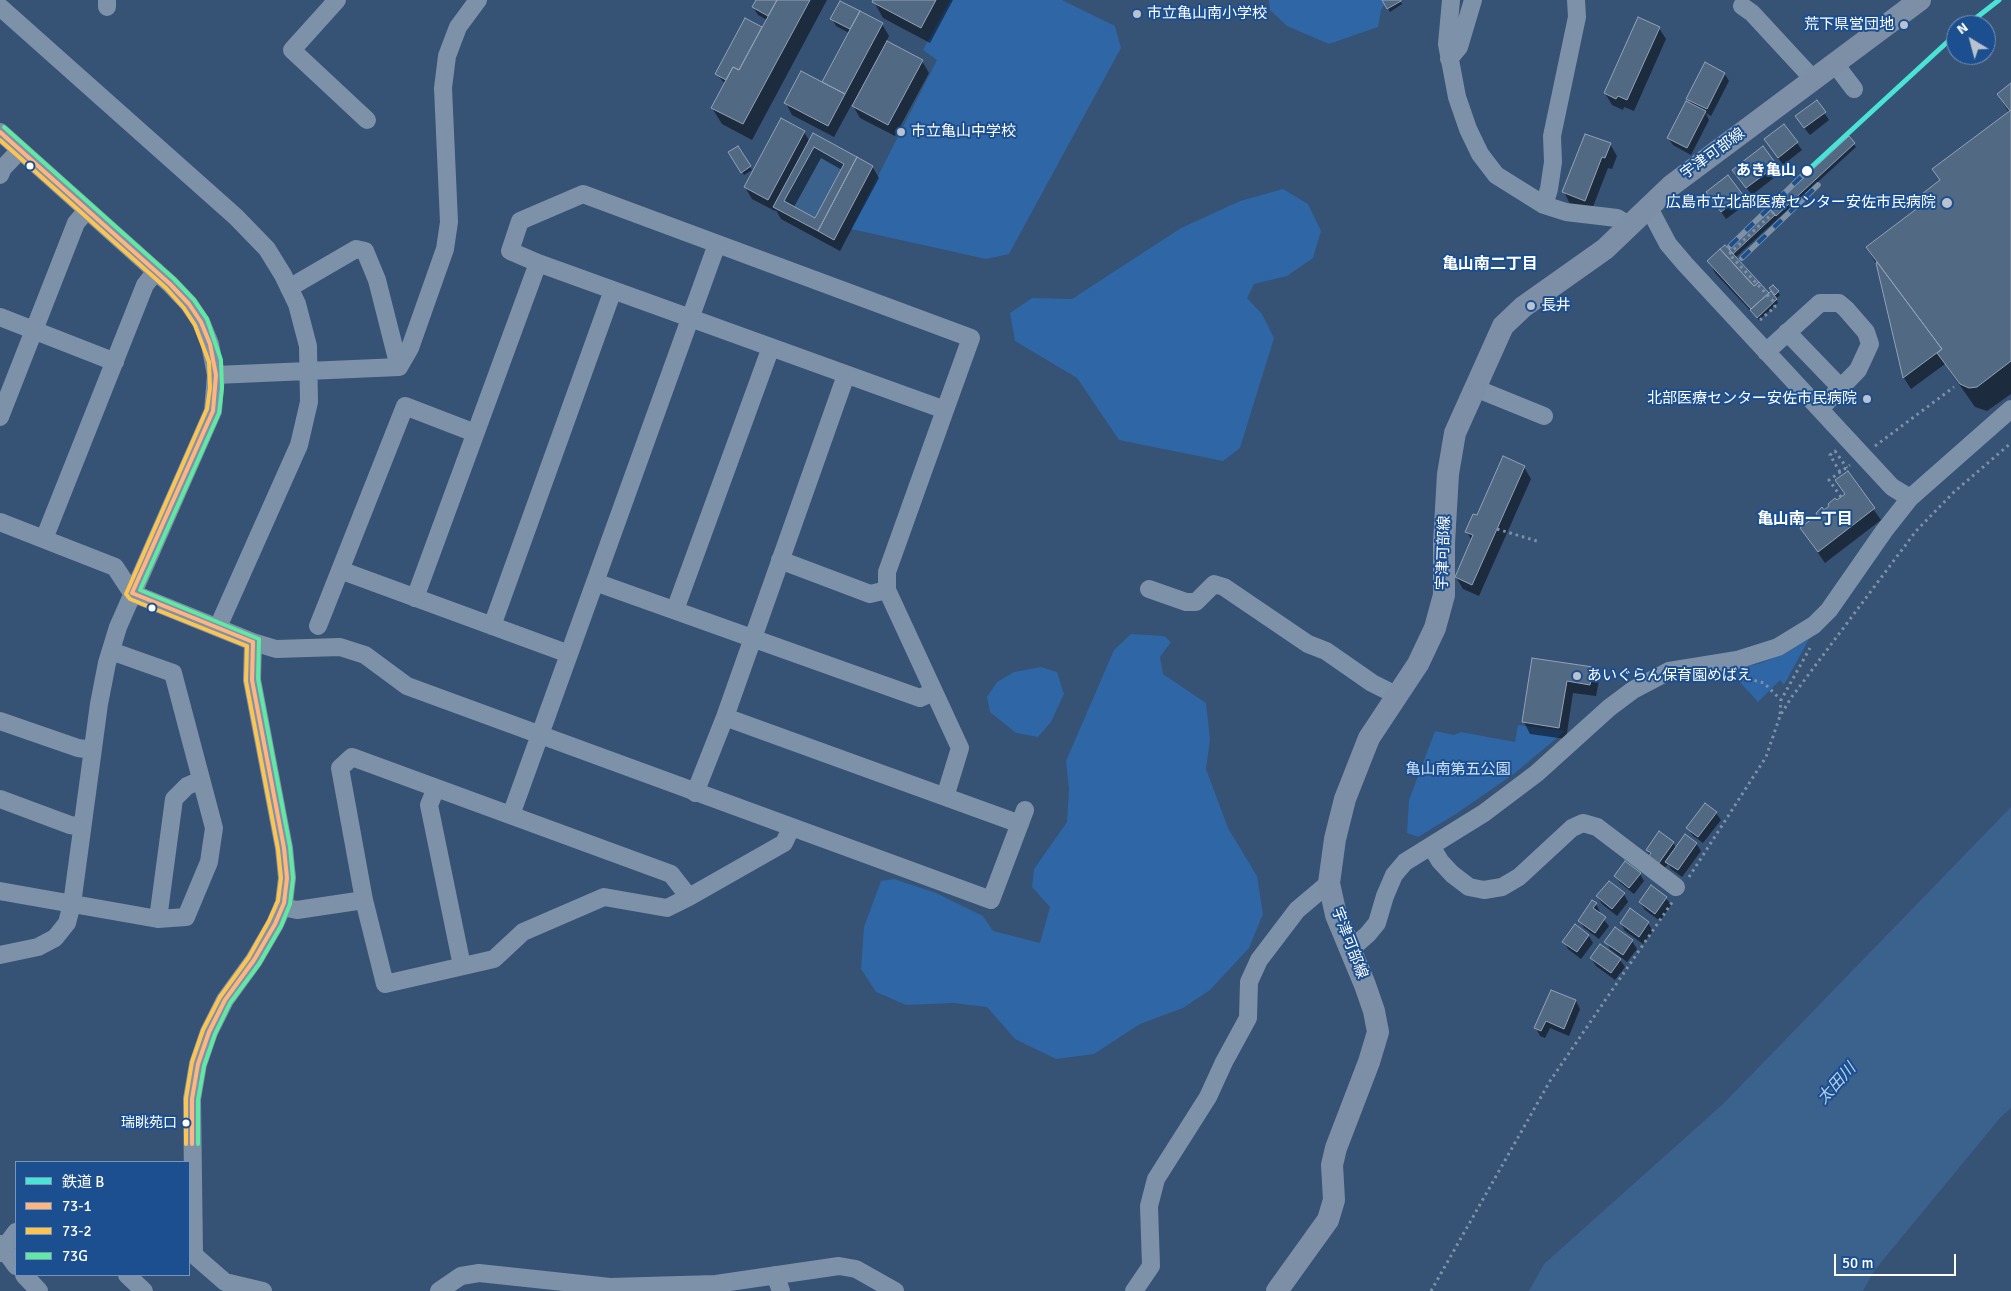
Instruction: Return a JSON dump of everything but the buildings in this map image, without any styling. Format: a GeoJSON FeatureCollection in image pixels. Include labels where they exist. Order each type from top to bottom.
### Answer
{"type":"FeatureCollection","features":[{"type":"Feature","properties":{"kind":"main road","name":"宇津可部線"},"geometry":{"type":"LineString","coordinates":[[1277,1291],[1328,1220],[1334,1200],[1332,1165],[1336,1148],[1369,1062],[1378,1032],[1374,1010],[1336,915],[1329,883],[1335,839],[1345,799],[1369,738],[1418,664],[1435,628],[1444,595],[1444,543],[1448,474],[1455,433],[1503,326],[1523,307],[1605,249],[1672,184],[1920,0]]}},
{"type":"Feature","properties":{"kind":"street"},"geometry":{"type":"LineString","coordinates":[[337,0],[292,50],[368,120]]}},
{"type":"Feature","properties":{"kind":"street"},"geometry":{"type":"LineString","coordinates":[[399,367],[410,348],[445,249],[449,222],[444,80],[447,56],[458,27],[478,0]]}},
{"type":"Feature","properties":{"kind":"street"},"geometry":{"type":"LineString","coordinates":[[1451,0],[1447,37],[1449,59],[1457,97],[1468,129],[1480,154],[1496,175],[1544,205],[1566,212],[1616,218],[1630,226]]}},
{"type":"Feature","properties":{"kind":"street"},"geometry":{"type":"LineString","coordinates":[[1449,59],[1459,47],[1473,0]]}},
{"type":"Feature","properties":{"kind":"street"},"geometry":{"type":"LineString","coordinates":[[1544,205],[1550,189],[1553,162],[1552,136],[1577,16],[1576,0]]}},
{"type":"Feature","properties":{"kind":"street"},"geometry":{"type":"LineString","coordinates":[[1742,6],[1758,19],[1814,80]]}},
{"type":"Feature","properties":{"kind":"street"},"geometry":{"type":"LineString","coordinates":[[0,7],[236,217],[267,249],[297,304],[308,346],[309,402],[299,444],[218,627]]}},
{"type":"Feature","properties":{"kind":"street"},"geometry":{"type":"LineString","coordinates":[[1835,64],[1854,90]]}},
{"type":"Feature","properties":{"kind":"street"},"geometry":{"type":"LineString","coordinates":[[0,132],[189,304],[201,322],[210,344],[216,375],[212,411],[132,593],[118,627],[111,651],[98,704],[72,904],[67,923],[55,938],[38,947],[0,955]]}},
{"type":"Feature","properties":{"kind":"street"},"geometry":{"type":"LineString","coordinates":[[0,175],[3,168],[20,150]]}},
{"type":"Feature","properties":{"kind":"street"},"geometry":{"type":"LineString","coordinates":[[945,410],[538,263],[510,251],[520,221],[583,194],[971,338],[887,572],[887,590],[960,748],[945,796]]}},
{"type":"Feature","properties":{"kind":"street"},"geometry":{"type":"LineString","coordinates":[[1648,208],[1676,254],[1892,487],[1910,498]]}},
{"type":"Feature","properties":{"kind":"street"},"geometry":{"type":"LineString","coordinates":[[0,417],[76,223],[87,210]]}},
{"type":"Feature","properties":{"kind":"street"},"geometry":{"type":"LineString","coordinates":[[511,815],[717,244]]}},
{"type":"Feature","properties":{"kind":"street"},"geometry":{"type":"LineString","coordinates":[[289,288],[356,249],[365,251],[377,280],[399,367]]}},
{"type":"Feature","properties":{"kind":"street"},"geometry":{"type":"LineString","coordinates":[[415,598],[538,263]]}},
{"type":"Feature","properties":{"kind":"street"},"geometry":{"type":"LineString","coordinates":[[44,539],[146,285],[156,272]]}},
{"type":"Feature","properties":{"kind":"street"},"geometry":{"type":"LineString","coordinates":[[492,626],[613,290]]}},
{"type":"Feature","properties":{"kind":"street"},"geometry":{"type":"LineString","coordinates":[[1766,352],[1820,303],[1839,303],[1846,309],[1866,332],[1870,344],[1858,370],[1820,409]]}},
{"type":"Feature","properties":{"kind":"street"},"geometry":{"type":"LineString","coordinates":[[0,317],[115,362]]}},
{"type":"Feature","properties":{"kind":"street"},"geometry":{"type":"LineString","coordinates":[[1792,327],[1845,385]]}},
{"type":"Feature","properties":{"kind":"street"},"geometry":{"type":"LineString","coordinates":[[675,610],[771,347]]}},
{"type":"Feature","properties":{"kind":"street"},"geometry":{"type":"LineString","coordinates":[[216,375],[399,367]]}},
{"type":"Feature","properties":{"kind":"street"},"geometry":{"type":"LineString","coordinates":[[696,793],[725,717],[846,375]]}},
{"type":"Feature","properties":{"kind":"street"},"geometry":{"type":"LineString","coordinates":[[1475,388],[1544,416]]}},
{"type":"Feature","properties":{"kind":"street"},"geometry":{"type":"LineString","coordinates":[[318,626],[405,406],[475,433]]}},
{"type":"Feature","properties":{"kind":"street"},"geometry":{"type":"LineString","coordinates":[[1351,949],[1377,923],[1394,875],[1405,862],[1484,813],[1537,773],[1609,708],[1633,690],[1669,671],[1737,660],[1778,647],[1814,625],[1829,610],[1884,531],[1910,498],[2011,409]]}},
{"type":"Feature","properties":{"kind":"street"},"geometry":{"type":"LineString","coordinates":[[0,522],[115,567],[132,593],[253,642],[276,649],[340,647],[365,655],[407,686],[539,736],[991,900],[1023,817],[945,796],[725,717]]}},
{"type":"Feature","properties":{"kind":"street"},"geometry":{"type":"LineString","coordinates":[[780,560],[870,594],[887,590]]}},
{"type":"Feature","properties":{"kind":"street"},"geometry":{"type":"LineString","coordinates":[[340,570],[569,654]]}},
{"type":"Feature","properties":{"kind":"street"},"geometry":{"type":"LineString","coordinates":[[595,582],[920,698],[933,692]]}},
{"type":"Feature","properties":{"kind":"street"},"geometry":{"type":"LineString","coordinates":[[1149,589],[1186,602],[1196,602],[1214,584],[1224,587],[1308,644],[1326,651],[1372,683],[1398,696]]}},
{"type":"Feature","properties":{"kind":"street"},"geometry":{"type":"LineString","coordinates":[[253,642],[252,680],[284,848],[287,878],[282,907],[275,924],[254,960],[225,1000],[208,1032],[198,1064],[192,1099],[191,1254],[222,1287],[263,1291]]}},
{"type":"Feature","properties":{"kind":"street"},"geometry":{"type":"LineString","coordinates":[[0,892],[158,919],[186,917],[208,862],[214,828],[174,673],[111,651]]}},
{"type":"Feature","properties":{"kind":"street"},"geometry":{"type":"LineString","coordinates":[[0,720],[78,748],[92,750]]}},
{"type":"Feature","properties":{"kind":"street"},"geometry":{"type":"LineString","coordinates":[[688,897],[671,874],[352,757],[340,768],[364,900],[386,984],[494,959],[523,932],[604,897],[667,908],[688,897],[784,843],[791,828]]}},
{"type":"Feature","properties":{"kind":"street"},"geometry":{"type":"LineString","coordinates":[[158,919],[174,799],[187,786],[201,780]]}},
{"type":"Feature","properties":{"kind":"street"},"geometry":{"type":"LineString","coordinates":[[436,788],[429,805],[462,966]]}},
{"type":"Feature","properties":{"kind":"street"},"geometry":{"type":"LineString","coordinates":[[0,799],[70,825],[82,827]]}},
{"type":"Feature","properties":{"kind":"street"},"geometry":{"type":"LineString","coordinates":[[1431,846],[1440,861],[1452,874],[1469,887],[1484,890],[1502,887],[1519,877],[1572,828],[1583,823],[1597,827],[1679,888]]}},
{"type":"Feature","properties":{"kind":"street"},"geometry":{"type":"LineString","coordinates":[[1134,1291],[1151,1266],[1149,1206],[1156,1179],[1208,1097],[1224,1062],[1248,1018],[1249,982],[1259,960],[1297,910],[1329,883]]}},
{"type":"Feature","properties":{"kind":"street"},"geometry":{"type":"LineString","coordinates":[[282,907],[297,910],[364,900]]}},
{"type":"Feature","properties":{"kind":"street"},"geometry":{"type":"LineString","coordinates":[[15,1233],[1,1248],[15,1265]]}},
{"type":"Feature","properties":{"kind":"street"},"geometry":{"type":"LineString","coordinates":[[447,1289],[461,1276],[479,1273],[611,1289],[716,1288],[778,1283],[839,1266],[856,1269],[895,1291]]}},
{"type":"Feature","properties":{"kind":"street"},"geometry":{"type":"LineString","coordinates":[[25,1276],[39,1291]]}},
{"type":"Feature","properties":{"kind":"street"},"geometry":{"type":"LineString","coordinates":[[128,1276],[144,1291]]}},
{"type":"Feature","properties":{"kind":"path"},"geometry":{"type":"LineString","coordinates":[[1756,323],[1775,307],[1774,302],[1729,254],[1776,210]]}},
{"type":"Feature","properties":{"kind":"path"},"geometry":{"type":"LineString","coordinates":[[1870,450],[1954,387]]}},
{"type":"Feature","properties":{"kind":"path"},"geometry":{"type":"LineString","coordinates":[[1431,1291],[1550,1081],[1766,757],[1780,716],[1790,698],[1916,531],[1954,492],[2011,444]]}},
{"type":"Feature","properties":{"kind":"path"},"geometry":{"type":"LineString","coordinates":[[1840,472],[1830,455],[1835,451],[1847,469]]}},
{"type":"Feature","properties":{"kind":"path"},"geometry":{"type":"LineString","coordinates":[[1841,497],[1829,480],[1855,461]]}},
{"type":"Feature","properties":{"kind":"path"},"geometry":{"type":"LineString","coordinates":[[1497,529],[1540,542]]}},
{"type":"Feature","properties":{"kind":"path"},"geometry":{"type":"LineString","coordinates":[[1780,716],[1781,700],[1814,640]]}},
{"type":"Feature","properties":{"kind":"path"},"geometry":{"type":"LineString","coordinates":[[1737,660],[1745,678],[1764,683],[1781,700]]}},
{"type":"Feature","properties":{"kind":"green space"},"geometry":{"type":"Polygon","coordinates":[[[950,0],[1062,0],[1115,26],[1121,48],[1009,254],[986,259],[851,229],[937,60],[923,50],[950,0]]]}},
{"type":"Feature","properties":{"kind":"green space"},"geometry":{"type":"Polygon","coordinates":[[[1269,0],[1387,0],[1381,10],[1378,27],[1329,44],[1287,26],[1270,10],[1269,0]]]}},
{"type":"Feature","properties":{"kind":"green space"},"geometry":{"type":"Polygon","coordinates":[[[1283,189],[1308,204],[1321,231],[1313,258],[1287,276],[1254,284],[1247,298],[1262,314],[1274,338],[1240,448],[1223,461],[1119,440],[1077,378],[1015,341],[1010,313],[1032,298],[1072,299],[1181,228],[1240,201],[1283,189]]]}},
{"type":"Feature","properties":{"kind":"green space"},"geometry":{"type":"Polygon","coordinates":[[[1131,634],[1164,636],[1171,642],[1160,657],[1163,674],[1206,703],[1210,739],[1206,769],[1228,828],[1257,876],[1263,914],[1249,948],[1210,990],[1183,1008],[1140,1024],[1094,1054],[1056,1059],[1015,1039],[987,1007],[953,1003],[906,1005],[876,992],[861,969],[864,927],[881,881],[894,879],[936,893],[983,916],[993,931],[1040,943],[1050,907],[1032,887],[1034,869],[1067,822],[1069,789],[1066,761],[1114,650],[1131,634]]]}},
{"type":"Feature","properties":{"kind":"green space"},"geometry":{"type":"Polygon","coordinates":[[[1809,639],[1784,685],[1780,680],[1758,702],[1738,680],[1735,668],[1758,664],[1784,654],[1809,639]]]}},
{"type":"Feature","properties":{"kind":"green space"},"geometry":{"type":"Polygon","coordinates":[[[1041,667],[1057,672],[1064,694],[1051,722],[1038,737],[1016,733],[990,712],[987,697],[997,682],[1014,672],[1041,667]]]}},
{"type":"Feature","properties":{"kind":"green space","name":"亀山南第五公園"},"geometry":{"type":"Polygon","coordinates":[[[1518,725],[1565,731],[1515,773],[1456,814],[1418,837],[1407,833],[1409,800],[1435,731],[1454,735],[1461,732],[1515,742],[1518,725]]]}},
{"type":"Feature","properties":{"kind":"water"},"geometry":{"type":"Polygon","coordinates":[[[814,147],[844,164],[815,218],[784,201],[814,147]]]}},
{"type":"Feature","properties":{"kind":"water","name":"太田川"},"geometry":{"type":"Polygon","coordinates":[[[2011,807],[2011,1108],[2000,1118],[1874,1271],[1863,1291],[1529,1291],[1544,1264],[1723,1104],[2011,807]]]}},
{"type":"Feature","properties":{"kind":"railway"},"geometry":{"type":"LineString","coordinates":[[1730,246],[1806,172]]}},
{"type":"Feature","properties":{"kind":"railway"},"geometry":{"type":"LineString","coordinates":[[1742,258],[1818,185]]}},
{"type":"Feature","properties":{"kind":"rail line","name":"B"},"geometry":{"type":"LineString","coordinates":[[1980,15],[1999,0]]}},
{"type":"Feature","properties":{"kind":"rail line","name":"B"},"geometry":{"type":"LineString","coordinates":[[1806,172],[1946,43]]}},
{"type":"Feature","properties":{"kind":"transit line","name":"73G"},"geometry":{"type":"LineString","coordinates":[[4,127],[174,279],[194,300],[207,319],[221,360],[222,388],[219,413],[140,590],[259,639],[258,679],[290,847],[293,878],[290,904],[281,926],[259,964],[230,1003],[215,1034],[204,1066],[198,1100],[198,1144]]}},
{"type":"Feature","properties":{"kind":"transit line","name":"73-1"},"geometry":{"type":"LineString","coordinates":[[0,132],[170,284],[189,304],[201,322],[210,344],[216,375],[213,411],[132,593]]}},
{"type":"Feature","properties":{"kind":"transit line","name":"73-2"},"geometry":{"type":"LineString","coordinates":[[0,140],[166,288],[184,308],[195,325],[209,362],[210,388],[207,409],[126,594],[130,599],[247,646],[246,681],[278,849],[281,878],[278,901],[269,921],[249,957],[220,997],[203,1030],[192,1062],[186,1098],[186,1144]]}},
{"type":"Feature","properties":{"kind":"transit line","name":"73-1"},"geometry":{"type":"LineString","coordinates":[[132,593],[253,642]]}},
{"type":"Feature","properties":{"kind":"transit line","name":"73-1"},"geometry":{"type":"LineString","coordinates":[[192,1144],[192,1099],[198,1064],[209,1032],[225,1000],[254,960],[275,924],[284,903],[287,878],[284,848],[252,680],[253,642]]}},
{"type":"Feature","properties":{"kind":"place","name":"市立亀山南小学校"},"geometry":{"type":"Point","coordinates":[1137,14]}},
{"type":"Feature","properties":{"kind":"place","name":"荒下県営団地"},"geometry":{"type":"Point","coordinates":[1904,25]}},
{"type":"Feature","properties":{"kind":"place","name":"市立亀山中学校"},"geometry":{"type":"Point","coordinates":[901,132]}},
{"type":"Feature","properties":{"kind":"place","name":"あき亀山"},"geometry":{"type":"Point","coordinates":[1807,171]}},
{"type":"Feature","properties":{"kind":"place","name":"広島市立北部医療センター安佐市民病院"},"geometry":{"type":"Point","coordinates":[1947,203]}},
{"type":"Feature","properties":{"kind":"place","name":"長井"},"geometry":{"type":"Point","coordinates":[1531,306]}},
{"type":"Feature","properties":{"kind":"place","name":"北部医療センター安佐市民病院"},"geometry":{"type":"Point","coordinates":[1867,399]}},
{"type":"Feature","properties":{"kind":"place","name":"あいぐらん保育園めばえ"},"geometry":{"type":"Point","coordinates":[1577,676]}},
{"type":"Feature","properties":{"kind":"place","name":"瑞眺苑口"},"geometry":{"type":"Point","coordinates":[186,1123]}},
{"type":"Feature","properties":{"kind":"district","name":"亀山南二丁目"},"geometry":{"type":"Point","coordinates":[1490,265]}},
{"type":"Feature","properties":{"kind":"district","name":"亀山南一丁目"},"geometry":{"type":"Point","coordinates":[1805,520]}}]}
